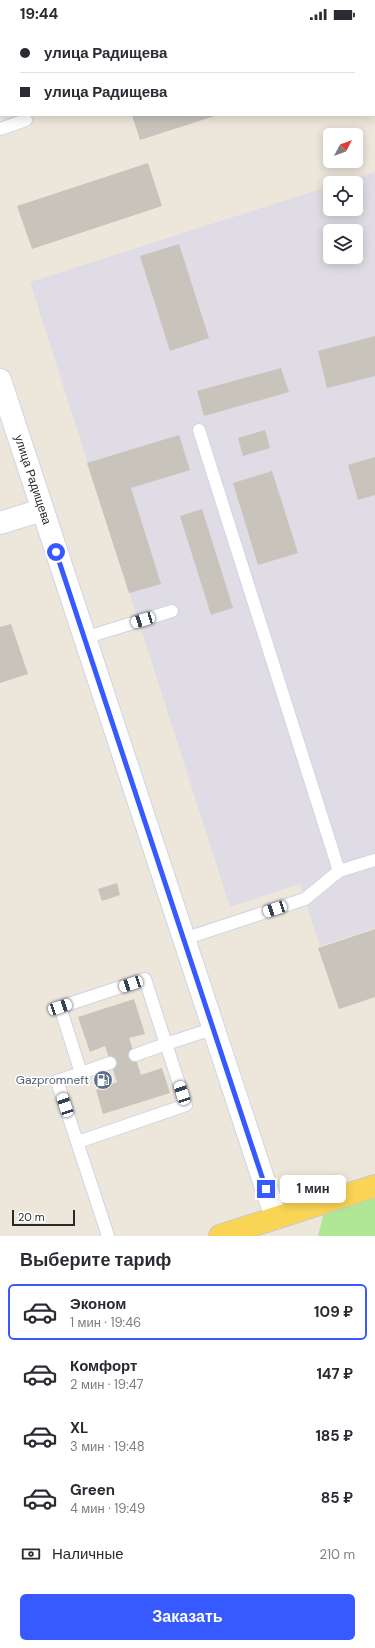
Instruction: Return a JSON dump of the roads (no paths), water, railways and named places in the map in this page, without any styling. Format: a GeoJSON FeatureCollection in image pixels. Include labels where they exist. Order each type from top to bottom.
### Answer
{"type":"FeatureCollection","features":[{"type":"Feature","properties":{"kind":"main road"},"geometry":{"type":"LineString","coordinates":[[220,1236],[278,1227],[375,1186]]}},
{"type":"Feature","properties":{"kind":"street","name":"улица Радищева"},"geometry":{"type":"LineString","coordinates":[[0,380],[278,1227]]}},
{"type":"Feature","properties":{"kind":"street"},"geometry":{"type":"LineString","coordinates":[[0,523],[42,510]]}},
{"type":"Feature","properties":{"kind":"lane"},"geometry":{"type":"LineString","coordinates":[[0,129],[26,120]]}},
{"type":"Feature","properties":{"kind":"lane"},"geometry":{"type":"LineString","coordinates":[[200,430],[340,871]]}},
{"type":"Feature","properties":{"kind":"lane"},"geometry":{"type":"LineString","coordinates":[[84,638],[172,611]]}},
{"type":"Feature","properties":{"kind":"lane"},"geometry":{"type":"LineString","coordinates":[[184,939],[305,899],[340,871],[375,860]]}},
{"type":"Feature","properties":{"kind":"lane"},"geometry":{"type":"LineString","coordinates":[[78,1142],[186,1105],[145,979],[60,1007],[81,1073]]}},
{"type":"Feature","properties":{"kind":"lane"},"geometry":{"type":"LineString","coordinates":[[135,1054],[212,1028]]}},
{"type":"Feature","properties":{"kind":"lane"},"geometry":{"type":"LineString","coordinates":[[108,1236],[57,1081],[110,1063]]}},
{"type":"Feature","properties":{"kind":"place","name":"Gazpromneft"},"geometry":{"type":"Point","coordinates":[103,1080]}}]}
